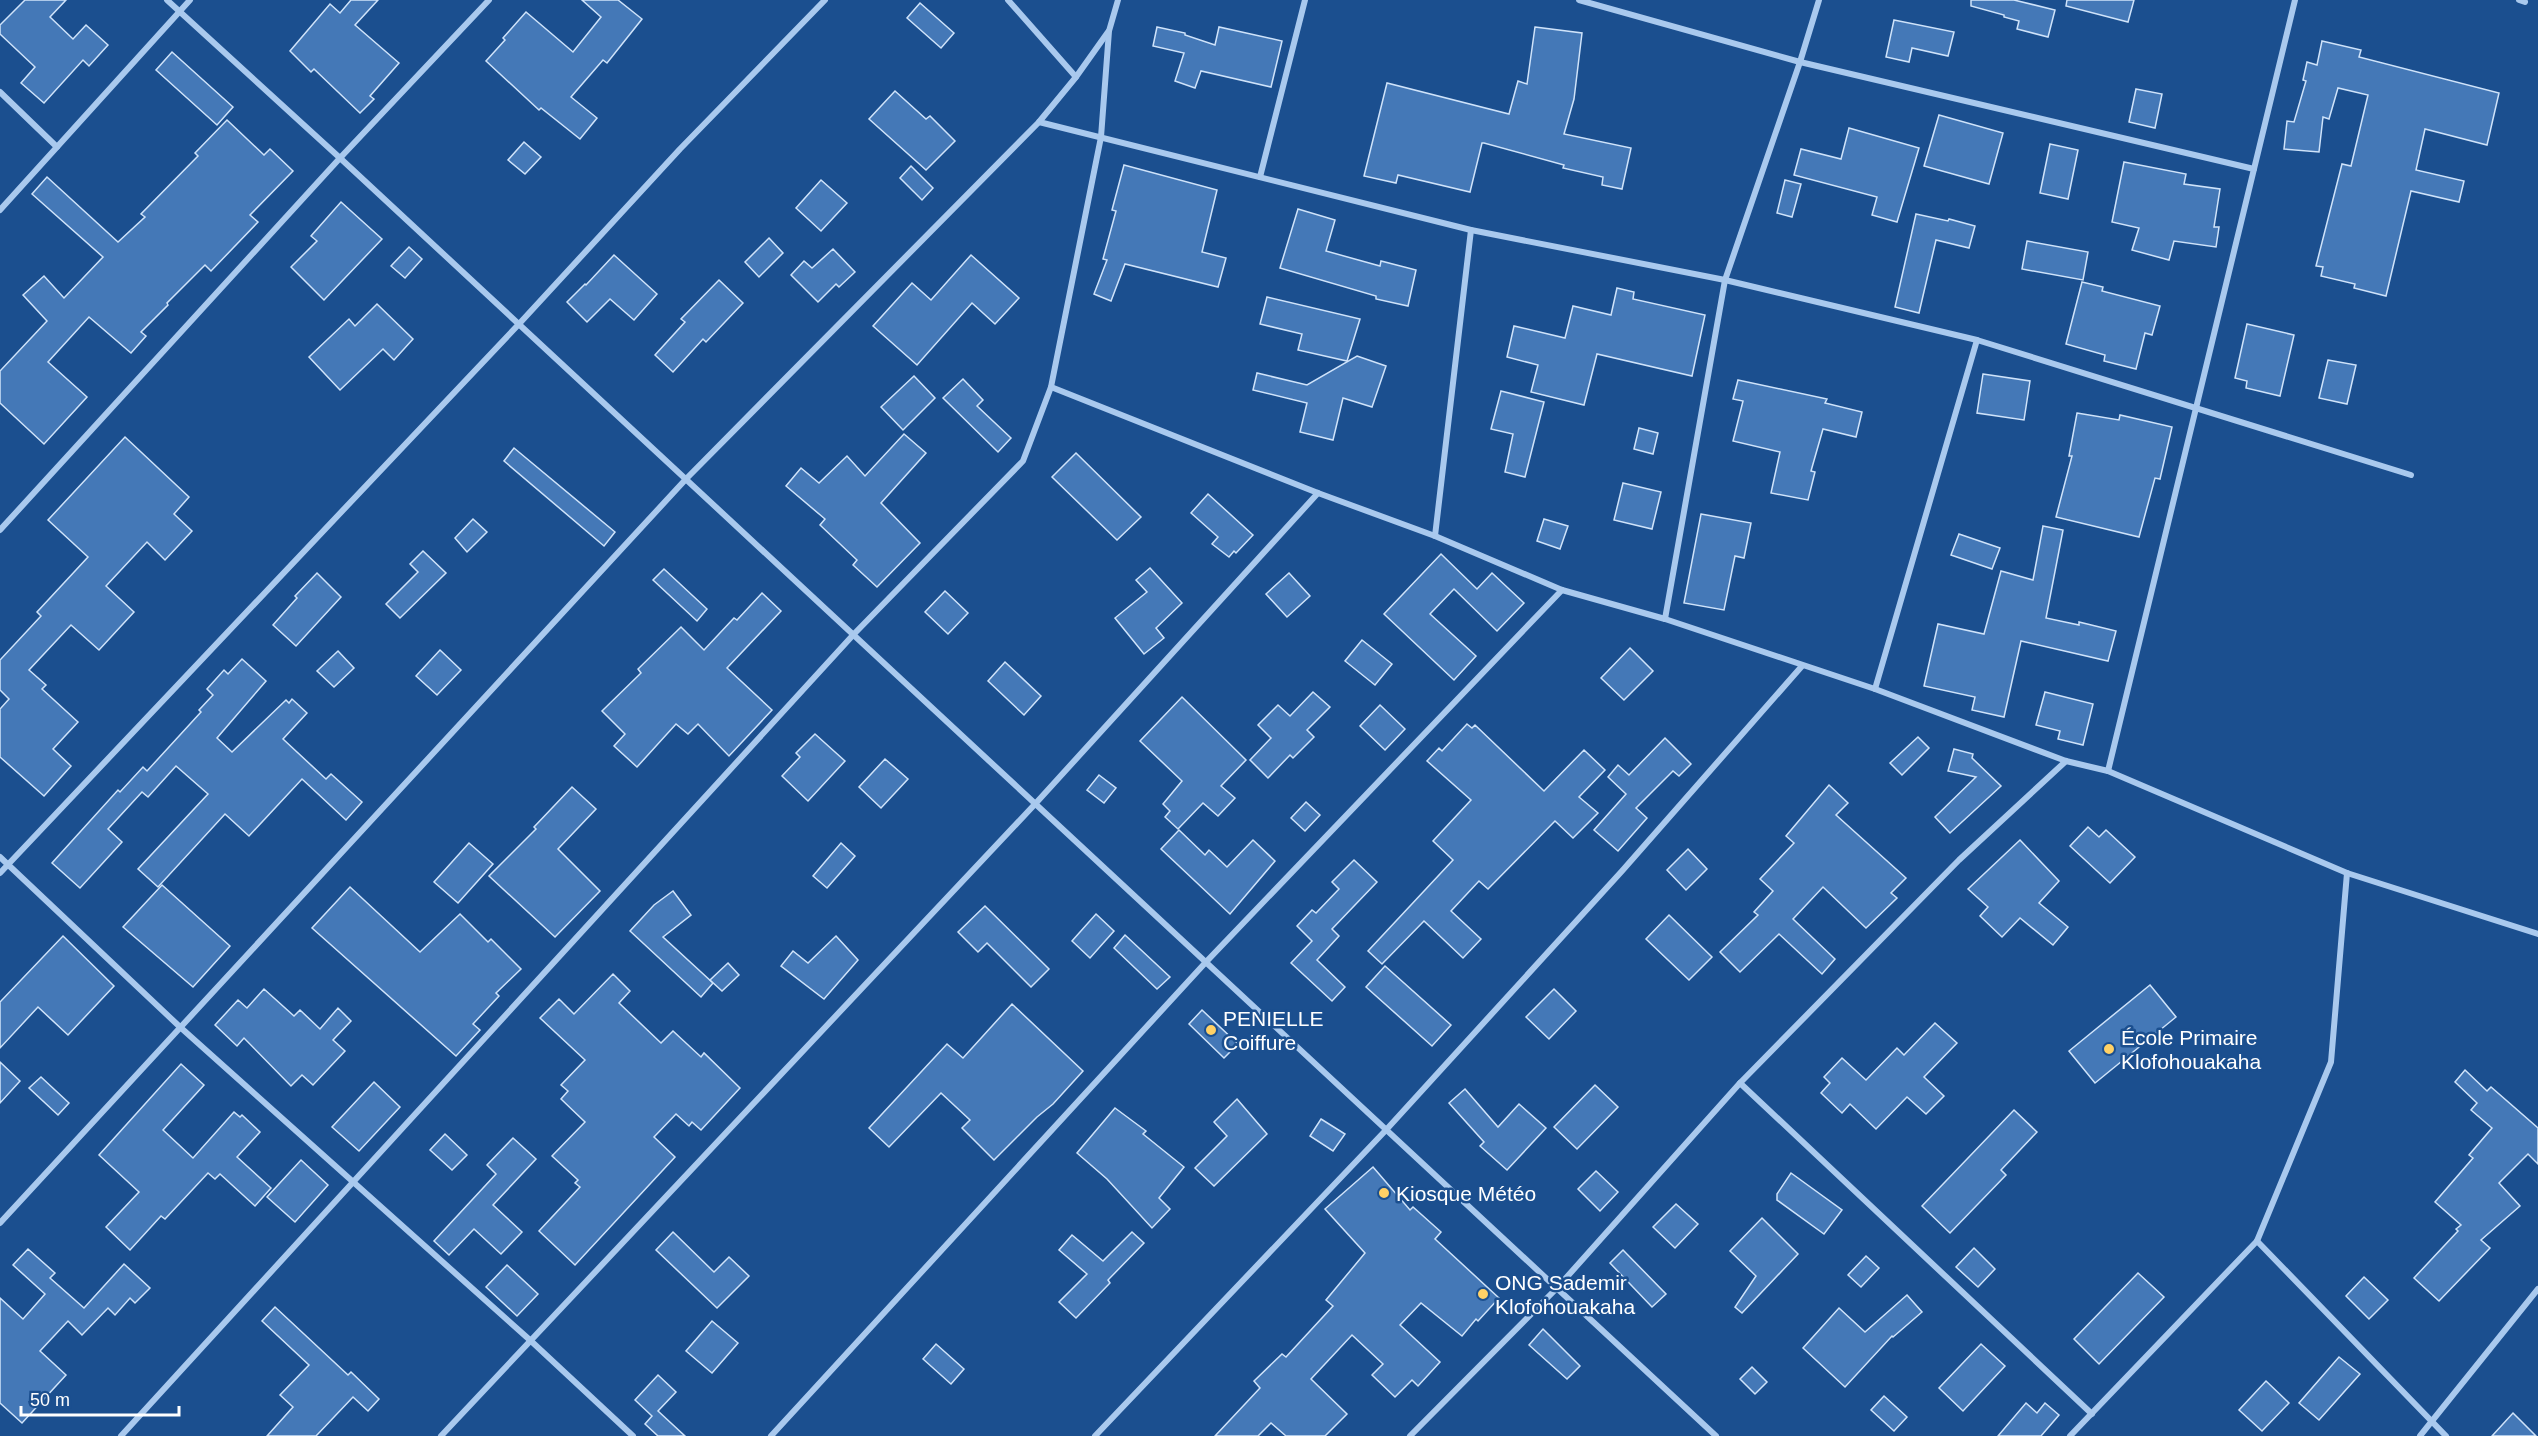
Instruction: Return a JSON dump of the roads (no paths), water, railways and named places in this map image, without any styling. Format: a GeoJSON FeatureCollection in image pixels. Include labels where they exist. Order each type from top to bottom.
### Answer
{"type":"FeatureCollection","features":[{"type":"Feature","properties":{"kind":"street"},"geometry":{"type":"LineString","coordinates":[[167,0],[854,634],[1716,1436]]}},
{"type":"Feature","properties":{"kind":"street"},"geometry":{"type":"LineString","coordinates":[[0,210],[190,0]]}},
{"type":"Feature","properties":{"kind":"street"},"geometry":{"type":"LineString","coordinates":[[0,530],[340,158],[489,0]]}},
{"type":"Feature","properties":{"kind":"street"},"geometry":{"type":"LineString","coordinates":[[0,873],[519,324],[680,149],[825,0]]}},
{"type":"Feature","properties":{"kind":"street"},"geometry":{"type":"LineString","coordinates":[[1008,0],[1076,77]]}},
{"type":"Feature","properties":{"kind":"street"},"geometry":{"type":"LineString","coordinates":[[121,1436],[854,634],[1023,461],[1051,387],[1101,137],[1109,31],[1118,0]]}},
{"type":"Feature","properties":{"kind":"street"},"geometry":{"type":"LineString","coordinates":[[1260,177],[1305,0]]}},
{"type":"Feature","properties":{"kind":"street"},"geometry":{"type":"LineString","coordinates":[[1579,0],[1800,62],[2254,169]]}},
{"type":"Feature","properties":{"kind":"street"},"geometry":{"type":"LineString","coordinates":[[1665,620],[1725,280],[1819,0]]}},
{"type":"Feature","properties":{"kind":"street"},"geometry":{"type":"LineString","coordinates":[[2108,771],[2295,0]]}},
{"type":"Feature","properties":{"kind":"street"},"geometry":{"type":"LineString","coordinates":[[0,1223],[686,479],[1039,122],[1076,77],[1109,31]]}},
{"type":"Feature","properties":{"kind":"street"},"geometry":{"type":"LineString","coordinates":[[0,92],[57,147]]}},
{"type":"Feature","properties":{"kind":"street"},"geometry":{"type":"LineString","coordinates":[[1039,122],[1471,230],[1725,280],[1977,340],[2411,475]]}},
{"type":"Feature","properties":{"kind":"street"},"geometry":{"type":"LineString","coordinates":[[1435,536],[1471,230]]}},
{"type":"Feature","properties":{"kind":"street"},"geometry":{"type":"LineString","coordinates":[[1875,689],[1977,340]]}},
{"type":"Feature","properties":{"kind":"street"},"geometry":{"type":"LineString","coordinates":[[1051,387],[1318,493],[1435,536],[1562,590],[1665,620],[1875,689],[2066,761],[2108,771],[2347,873],[2538,934]]}},
{"type":"Feature","properties":{"kind":"street"},"geometry":{"type":"LineString","coordinates":[[441,1436],[1036,803],[1318,493]]}},
{"type":"Feature","properties":{"kind":"street"},"geometry":{"type":"LineString","coordinates":[[771,1436],[1206,962],[1562,590]]}},
{"type":"Feature","properties":{"kind":"street"},"geometry":{"type":"LineString","coordinates":[[1095,1436],[1386,1130],[1622,871],[1802,666]]}},
{"type":"Feature","properties":{"kind":"street"},"geometry":{"type":"LineString","coordinates":[[1410,1436],[1557,1288],[1740,1083],[1959,860],[2066,761]]}},
{"type":"Feature","properties":{"kind":"street"},"geometry":{"type":"LineString","coordinates":[[0,858],[180,1027],[531,1341],[633,1436]]}},
{"type":"Feature","properties":{"kind":"street"},"geometry":{"type":"LineString","coordinates":[[2070,1436],[2257,1241],[2331,1062],[2347,873]]}},
{"type":"Feature","properties":{"kind":"street"},"geometry":{"type":"LineString","coordinates":[[1740,1083],[2092,1414]]}},
{"type":"Feature","properties":{"kind":"street"},"geometry":{"type":"LineString","coordinates":[[2257,1241],[2446,1436]]}},
{"type":"Feature","properties":{"kind":"street"},"geometry":{"type":"LineString","coordinates":[[2420,1436],[2538,1289]]}},
{"type":"Feature","properties":{"kind":"place","name":"PENIELLE Coiffure"},"geometry":{"type":"Point","coordinates":[1211,1030]}},
{"type":"Feature","properties":{"kind":"place","name":"École Primaire Klofohouakaha"},"geometry":{"type":"Point","coordinates":[2109,1049]}},
{"type":"Feature","properties":{"kind":"place","name":"Kiosque Météo"},"geometry":{"type":"Point","coordinates":[1384,1193]}},
{"type":"Feature","properties":{"kind":"place","name":"ONG Sademir Klofohouakaha"},"geometry":{"type":"Point","coordinates":[1483,1294]}}]}
